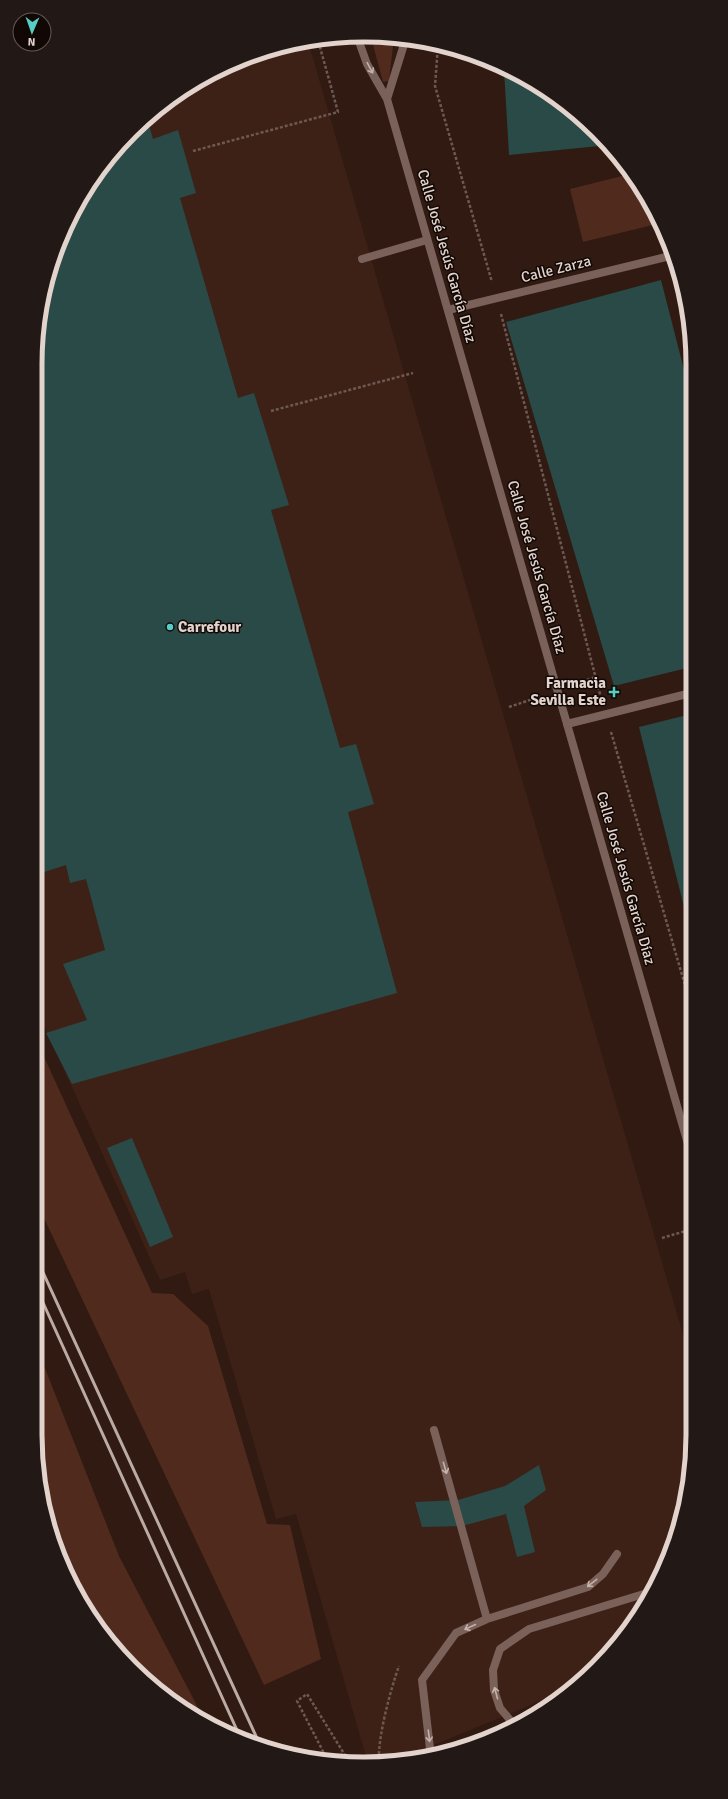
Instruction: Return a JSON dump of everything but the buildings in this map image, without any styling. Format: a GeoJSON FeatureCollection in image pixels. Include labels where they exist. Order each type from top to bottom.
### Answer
{"type":"FeatureCollection","features":[{"type":"Feature","properties":{"kind":"street","name":"Calle José Jesús García Díaz"},"geometry":{"type":"LineString","coordinates":[[359,42],[367,64],[387,99],[686,1137]]}},
{"type":"Feature","properties":{"kind":"street"},"geometry":{"type":"LineString","coordinates":[[387,99],[404,45]]}},
{"type":"Feature","properties":{"kind":"street"},"geometry":{"type":"LineString","coordinates":[[362,258],[427,240]]}},
{"type":"Feature","properties":{"kind":"street","name":"Calle Zarza"},"geometry":{"type":"LineString","coordinates":[[448,310],[668,257]]}},
{"type":"Feature","properties":{"kind":"street"},"geometry":{"type":"LineString","coordinates":[[567,724],[686,694]]}},
{"type":"Feature","properties":{"kind":"street"},"geometry":{"type":"LineString","coordinates":[[434,1430],[487,1618]]}},
{"type":"Feature","properties":{"kind":"street"},"geometry":{"type":"LineString","coordinates":[[430,1750],[422,1680],[456,1633],[487,1618],[588,1587],[603,1574],[617,1554]]}},
{"type":"Feature","properties":{"kind":"street"},"geometry":{"type":"LineString","coordinates":[[512,1721],[500,1708],[494,1690],[493,1670],[500,1649],[529,1629],[644,1594]]}},
{"type":"Feature","properties":{"kind":"path"},"geometry":{"type":"LineString","coordinates":[[193,151],[338,112],[319,45]]}},
{"type":"Feature","properties":{"kind":"path"},"geometry":{"type":"LineString","coordinates":[[438,51],[435,86],[497,298],[606,714],[686,989]]}},
{"type":"Feature","properties":{"kind":"path"},"geometry":{"type":"LineString","coordinates":[[271,411],[413,373]]}},
{"type":"Feature","properties":{"kind":"path"},"geometry":{"type":"LineString","coordinates":[[662,1238],[686,1231]]}},
{"type":"Feature","properties":{"kind":"path"},"geometry":{"type":"LineString","coordinates":[[379,1756],[378,1750],[386,1714],[399,1666]]}},
{"type":"Feature","properties":{"kind":"path"},"geometry":{"type":"LineString","coordinates":[[325,1754],[298,1701],[307,1694],[346,1756]]}},
{"type":"Feature","properties":{"kind":"shaded area"},"geometry":{"type":"Polygon","coordinates":[[[372,42],[393,44],[389,81],[383,82],[372,42]]]}},
{"type":"Feature","properties":{"kind":"shaded area"},"geometry":{"type":"Polygon","coordinates":[[[310,47],[686,1345],[686,1435],[680,1498],[669,1539],[653,1577],[632,1614],[592,1663],[552,1696],[415,1753],[366,1757],[296,1514],[276,1519],[209,1289],[192,1294],[185,1272],[160,1280],[42,1021],[42,364],[45,322],[48,301],[59,260],[75,222],[96,185],[136,136],[185,96],[222,75],[260,59],[310,47]]]}},
{"type":"Feature","properties":{"kind":"shaded area"},"geometry":{"type":"Polygon","coordinates":[[[625,175],[643,203],[654,225],[583,242],[570,189],[625,175]]]}},
{"type":"Feature","properties":{"kind":"shaded area"},"geometry":{"type":"Polygon","coordinates":[[[42,1052],[152,1293],[173,1294],[208,1326],[267,1524],[290,1525],[321,1659],[264,1685],[42,1214],[42,1052]]]}},
{"type":"Feature","properties":{"kind":"shaded area"},"geometry":{"type":"Polygon","coordinates":[[[42,1361],[119,1556],[201,1712],[168,1690],[136,1663],[96,1614],[75,1577],[59,1539],[48,1498],[42,1435],[42,1361]]]}},
{"type":"Feature","properties":{"kind":"railway"},"geometry":{"type":"LineString","coordinates":[[42,1270],[257,1739]]}},
{"type":"Feature","properties":{"kind":"railway"},"geometry":{"type":"LineString","coordinates":[[42,1300],[237,1730]]}},
{"type":"Feature","properties":{"kind":"place","name":"Carrefour"},"geometry":{"type":"Point","coordinates":[170,627]}},
{"type":"Feature","properties":{"kind":"place","name":"Farmacia Sevilla Este"},"geometry":{"type":"Point","coordinates":[614,692]}}]}
